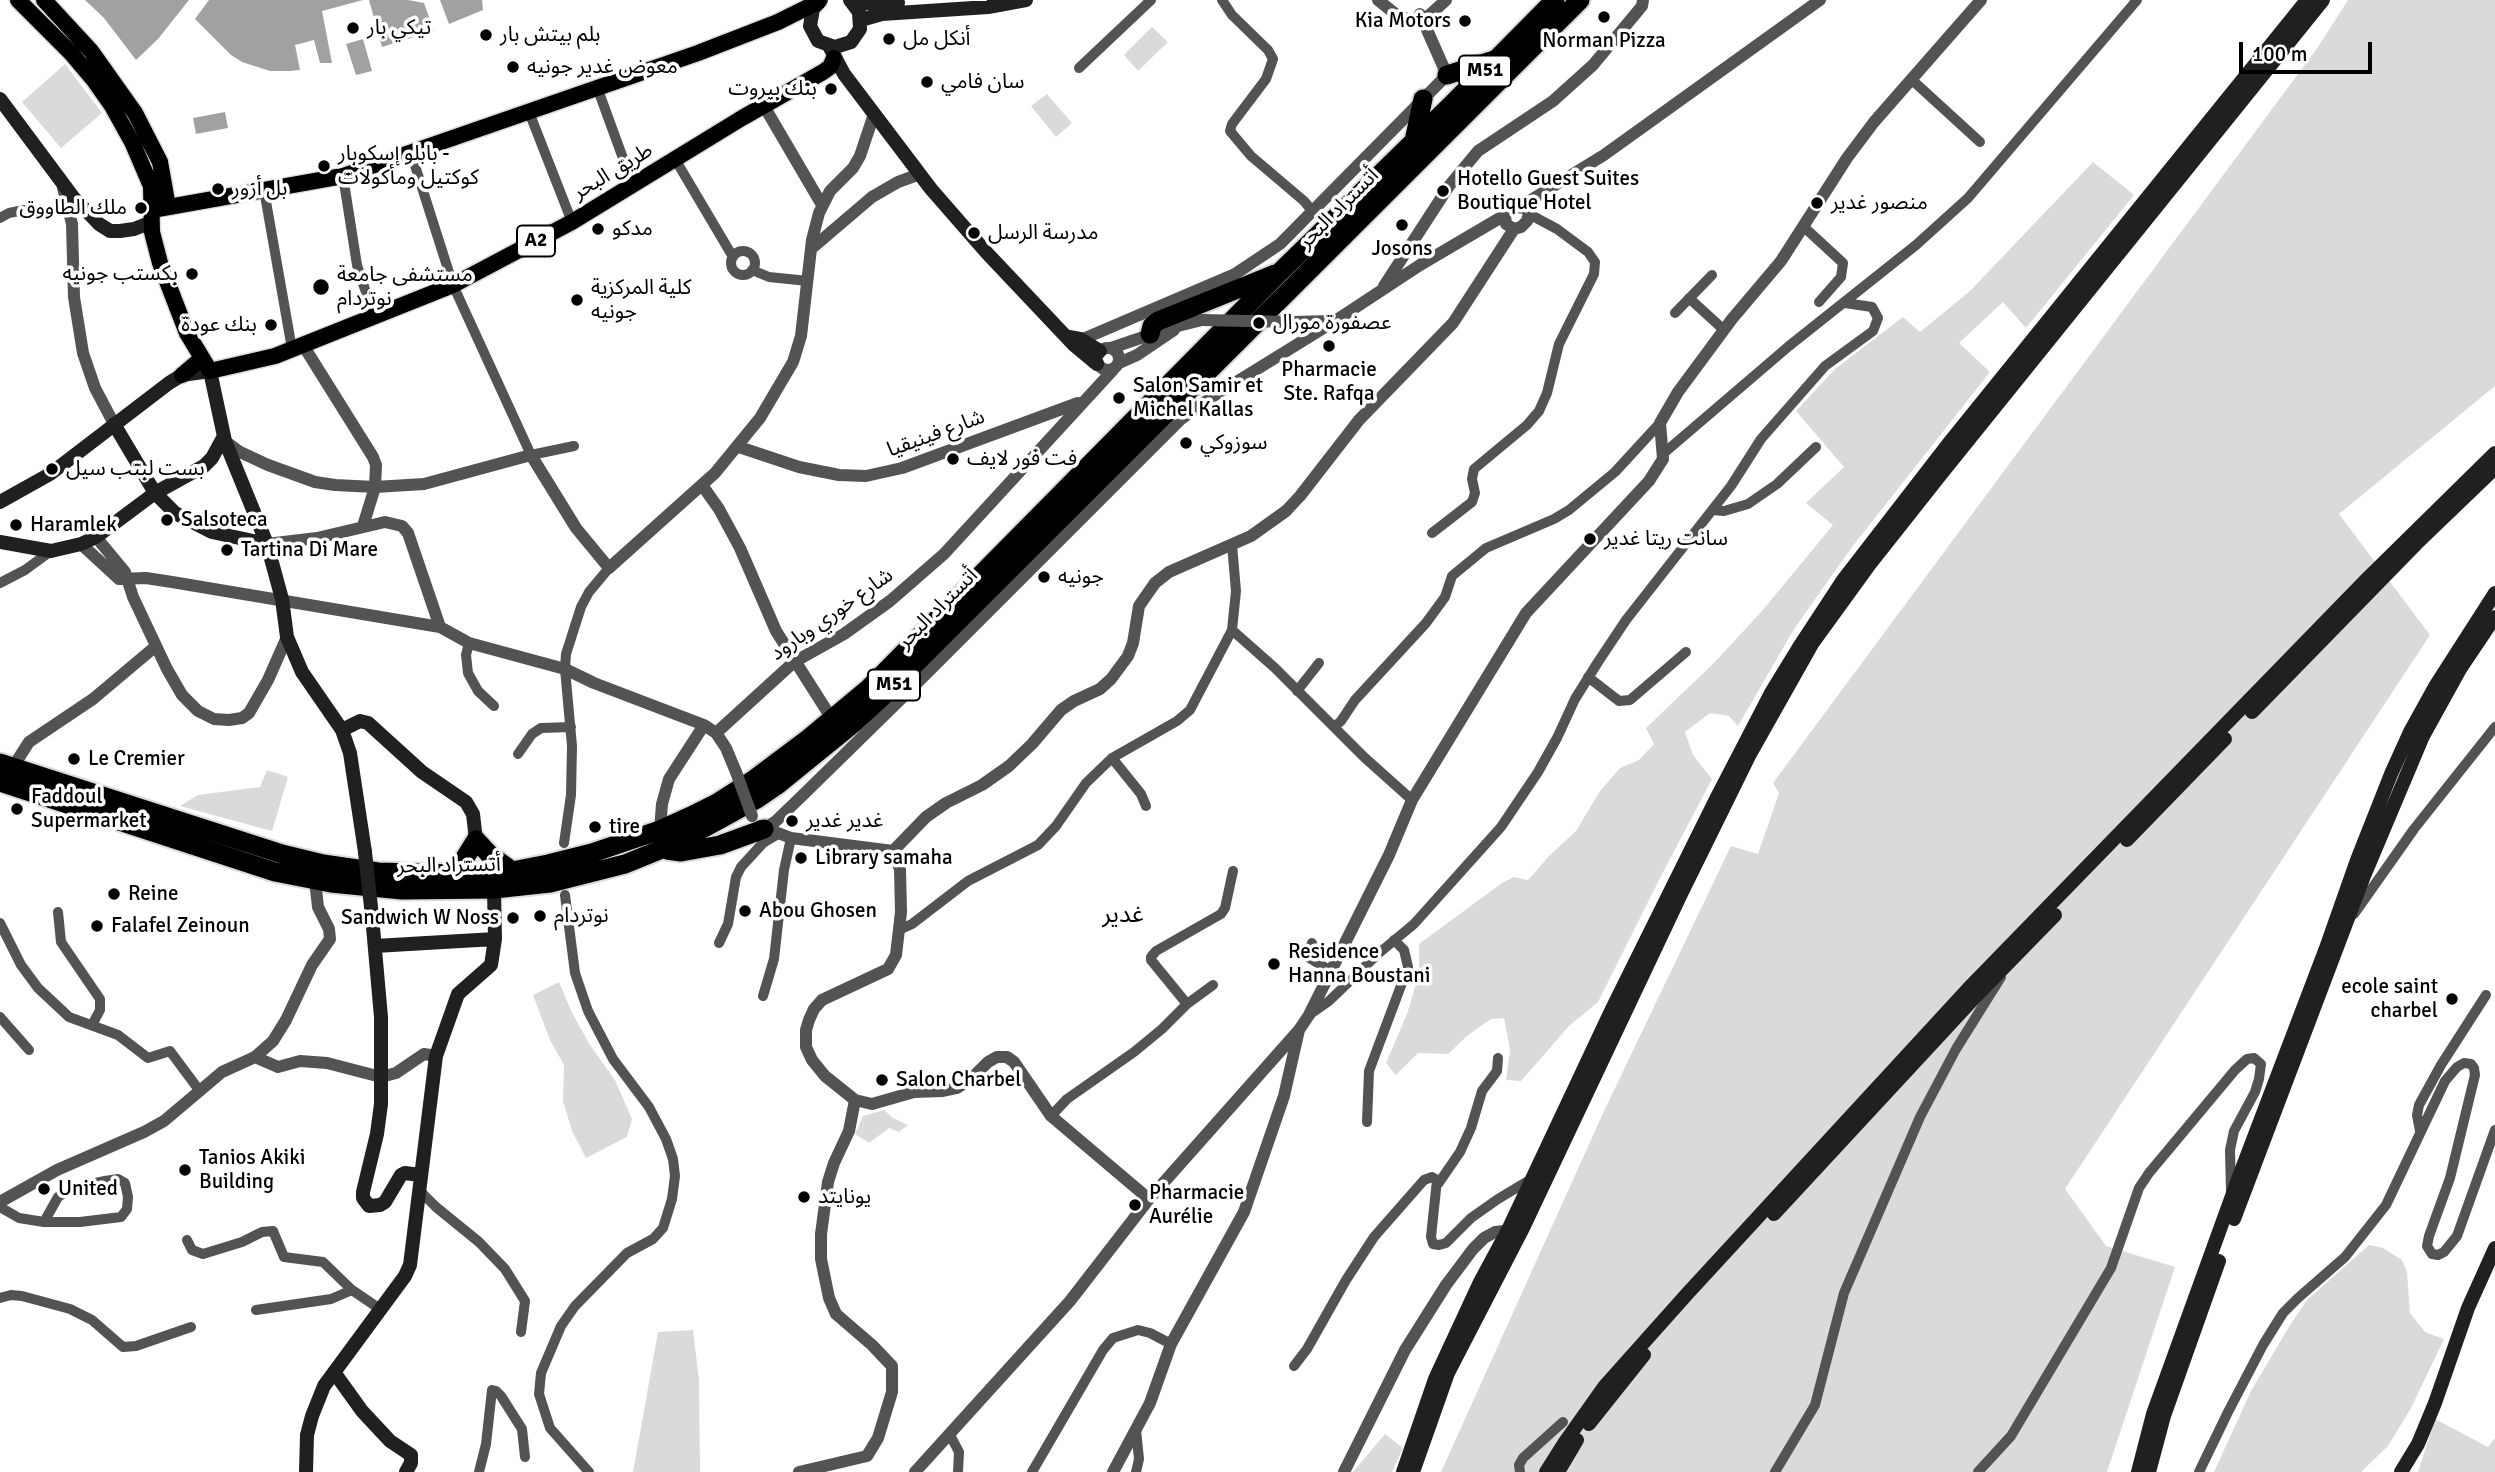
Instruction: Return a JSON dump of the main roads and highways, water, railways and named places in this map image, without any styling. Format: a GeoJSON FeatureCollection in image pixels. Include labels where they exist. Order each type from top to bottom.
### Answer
{"type":"FeatureCollection","features":[{"type":"Feature","properties":{"kind":"highway","name":"أتستراد البحر"},"geometry":{"type":"LineString","coordinates":[[0,782],[275,872],[315,880],[402,890],[494,889],[550,883],[596,873],[661,839],[732,794],[869,688],[1279,273],[1555,0]]}},
{"type":"Feature","properties":{"kind":"highway","name":"أتستراد البحر"},"geometry":{"type":"LineString","coordinates":[[7,765],[216,834],[323,864],[378,872],[455,874],[512,870],[661,839],[738,811],[776,786],[855,722],[1580,0]]}},
{"type":"Feature","properties":{"kind":"highway"},"geometry":{"type":"LineString","coordinates":[[1447,75],[1495,60]]}},
{"type":"Feature","properties":{"kind":"highway"},"geometry":{"type":"LineString","coordinates":[[1414,141],[1423,99]]}},
{"type":"Feature","properties":{"kind":"highway"},"geometry":{"type":"LineString","coordinates":[[1150,334],[1152,326],[1158,321],[1279,273]]}},
{"type":"Feature","properties":{"kind":"highway"},"geometry":{"type":"LineString","coordinates":[[1067,531],[1108,472]]}},
{"type":"Feature","properties":{"kind":"highway"},"geometry":{"type":"LineString","coordinates":[[938,641],[1007,591]]}},
{"type":"Feature","properties":{"kind":"highway"},"geometry":{"type":"LineString","coordinates":[[661,839],[681,852],[720,845],[771,829]]}},
{"type":"Feature","properties":{"kind":"highway"},"geometry":{"type":"LineString","coordinates":[[455,874],[476,840],[490,855],[512,870]]}},
{"type":"Feature","properties":{"kind":"main road"},"geometry":{"type":"LineString","coordinates":[[44,0],[91,51],[135,113],[160,162],[153,220]]}},
{"type":"Feature","properties":{"kind":"main road"},"geometry":{"type":"LineString","coordinates":[[850,0],[884,5],[988,7],[1026,0]]}},
{"type":"Feature","properties":{"kind":"main road"},"geometry":{"type":"LineString","coordinates":[[850,0],[859,12],[861,20],[884,5],[952,0]]}},
{"type":"Feature","properties":{"kind":"main road"},"geometry":{"type":"LineString","coordinates":[[1413,1472],[1448,1373],[1515,1229],[1534,1177],[1611,1011],[1771,693],[1828,602],[1949,443],[2307,0]]}},
{"type":"Feature","properties":{"kind":"main road"},"geometry":{"type":"LineString","coordinates":[[1403,1472],[1435,1379],[1480,1282],[1549,1171],[1750,754],[1812,644],[1934,483],[2323,0]]}},
{"type":"Feature","properties":{"kind":"main road"},"geometry":{"type":"LineString","coordinates":[[22,1],[78,60],[112,106],[147,174],[151,186],[160,263],[179,314],[205,365],[224,438],[267,544],[282,599],[287,637],[302,672],[342,730],[350,753],[365,852],[381,1017],[382,1077],[377,1133],[362,1192],[363,1198],[369,1206],[385,1202],[401,1175],[419,1182]]}},
{"type":"Feature","properties":{"kind":"main road"},"geometry":{"type":"LineString","coordinates":[[0,99],[81,206],[106,229],[125,231],[153,220],[264,190],[343,177],[698,53],[778,22],[815,2]]}},
{"type":"Feature","properties":{"kind":"main road"},"geometry":{"type":"LineString","coordinates":[[815,2],[810,26],[818,41],[832,52],[874,114],[920,174],[986,252],[1074,340],[1106,359]]}},
{"type":"Feature","properties":{"kind":"main road","name":"A2"},"geometry":{"type":"LineString","coordinates":[[832,52],[857,36],[861,20]]}},
{"type":"Feature","properties":{"kind":"main road","name":"طريق البحر"},"geometry":{"type":"LineString","coordinates":[[205,365],[250,362],[297,347],[453,285],[572,222],[823,72],[830,67],[832,52]]}},
{"type":"Feature","properties":{"kind":"main road"},"geometry":{"type":"LineString","coordinates":[[0,502],[50,474],[182,376],[205,365]]}},
{"type":"Feature","properties":{"kind":"main road"},"geometry":{"type":"LineString","coordinates":[[114,424],[155,494],[176,513],[199,527],[228,537],[267,544]]}},
{"type":"Feature","properties":{"kind":"main road"},"geometry":{"type":"LineString","coordinates":[[0,542],[51,551],[81,544],[96,537],[155,494],[204,466],[224,438]]}},
{"type":"Feature","properties":{"kind":"main road"},"geometry":{"type":"LineString","coordinates":[[1546,1472],[1564,1441],[1604,1387],[1959,999],[2394,551],[2495,453]]}},
{"type":"Feature","properties":{"kind":"main road"},"geometry":{"type":"LineString","coordinates":[[1558,1472],[1586,1427],[1667,1328],[2019,952],[2364,597],[2495,468]]}},
{"type":"Feature","properties":{"kind":"main road"},"geometry":{"type":"LineString","coordinates":[[2149,1472],[2164,1416],[2234,1205],[2357,860],[2400,753],[2436,685],[2495,593]]}},
{"type":"Feature","properties":{"kind":"main road"},"geometry":{"type":"LineString","coordinates":[[2138,1472],[2153,1414],[2389,814],[2423,736],[2448,688],[2495,617]]}},
{"type":"Feature","properties":{"kind":"main road"},"geometry":{"type":"LineString","coordinates":[[342,730],[360,721],[368,723],[422,772],[466,802],[473,814],[476,840]]}},
{"type":"Feature","properties":{"kind":"main road"},"geometry":{"type":"LineString","coordinates":[[306,1472],[307,1436],[324,1386],[405,1276],[410,1265],[436,1056],[456,999],[462,990],[488,969],[493,957],[494,889]]}},
{"type":"Feature","properties":{"kind":"main road"},"geometry":{"type":"LineString","coordinates":[[375,946],[495,939]]}},
{"type":"Feature","properties":{"kind":"main road"},"geometry":{"type":"LineString","coordinates":[[2401,1472],[2435,1403],[2468,1308],[2495,1248]]}},
{"type":"Feature","properties":{"kind":"main road"},"geometry":{"type":"LineString","coordinates":[[334,1372],[362,1410],[390,1441],[411,1455],[411,1463],[406,1472]]}},
{"type":"Feature","properties":{"kind":"place","name":"Norman Pizza"},"geometry":{"type":"Point","coordinates":[1604,17]}},
{"type":"Feature","properties":{"kind":"place","name":"Kia Motors"},"geometry":{"type":"Point","coordinates":[1465,21]}},
{"type":"Feature","properties":{"kind":"place","name":"تيكي بار"},"geometry":{"type":"Point","coordinates":[353,28]}},
{"type":"Feature","properties":{"kind":"place","name":"بلم بيتش بار"},"geometry":{"type":"Point","coordinates":[486,35]}},
{"type":"Feature","properties":{"kind":"place","name":"أنكل مل"},"geometry":{"type":"Point","coordinates":[889,39]}},
{"type":"Feature","properties":{"kind":"place","name":"معوض غدير جونيه"},"geometry":{"type":"Point","coordinates":[513,67]}},
{"type":"Feature","properties":{"kind":"place","name":"سان فامي"},"geometry":{"type":"Point","coordinates":[927,82]}},
{"type":"Feature","properties":{"kind":"place","name":"بنك بيروت"},"geometry":{"type":"Point","coordinates":[831,89]}},
{"type":"Feature","properties":{"kind":"place","name":"بابلو إسكوبار - كوكتيل ومأكولات"},"geometry":{"type":"Point","coordinates":[324,166]}},
{"type":"Feature","properties":{"kind":"place","name":"بل أزور"},"geometry":{"type":"Point","coordinates":[218,189]}},
{"type":"Feature","properties":{"kind":"place","name":"Hotello Guest Suites Boutique Hotel"},"geometry":{"type":"Point","coordinates":[1443,191]}},
{"type":"Feature","properties":{"kind":"place","name":"منصور غدير"},"geometry":{"type":"Point","coordinates":[1817,203]}},
{"type":"Feature","properties":{"kind":"place","name":"ملك الطاووق"},"geometry":{"type":"Point","coordinates":[141,208]}},
{"type":"Feature","properties":{"kind":"place","name":"Josons"},"geometry":{"type":"Point","coordinates":[1402,225]}},
{"type":"Feature","properties":{"kind":"place","name":"مدكو"},"geometry":{"type":"Point","coordinates":[598,229]}},
{"type":"Feature","properties":{"kind":"place","name":"مدرسة الرسل"},"geometry":{"type":"Point","coordinates":[974,233]}},
{"type":"Feature","properties":{"kind":"place","name":"بكستب جونيه"},"geometry":{"type":"Point","coordinates":[192,274]}},
{"type":"Feature","properties":{"kind":"place","name":"مستشفى جامعة نوتردام"},"geometry":{"type":"Point","coordinates":[321,287]}},
{"type":"Feature","properties":{"kind":"place","name":"كلية المركزية جونيه"},"geometry":{"type":"Point","coordinates":[577,300]}},
{"type":"Feature","properties":{"kind":"place","name":"عصفورة مورال"},"geometry":{"type":"Point","coordinates":[1259,323]}},
{"type":"Feature","properties":{"kind":"place","name":"بنك عودة"},"geometry":{"type":"Point","coordinates":[271,325]}},
{"type":"Feature","properties":{"kind":"place","name":"Pharmacie Ste. Rafqa"},"geometry":{"type":"Point","coordinates":[1329,346]}},
{"type":"Feature","properties":{"kind":"place","name":"Salon Samir et Michel Kallas"},"geometry":{"type":"Point","coordinates":[1119,398]}},
{"type":"Feature","properties":{"kind":"place","name":"سوزوكي"},"geometry":{"type":"Point","coordinates":[1186,443]}},
{"type":"Feature","properties":{"kind":"place","name":"فت فور لايف"},"geometry":{"type":"Point","coordinates":[953,459]}},
{"type":"Feature","properties":{"kind":"place","name":"بست لبتب سيل"},"geometry":{"type":"Point","coordinates":[52,469]}},
{"type":"Feature","properties":{"kind":"place","name":"Salsoteca"},"geometry":{"type":"Point","coordinates":[167,520]}},
{"type":"Feature","properties":{"kind":"place","name":"Haramlek"},"geometry":{"type":"Point","coordinates":[16,525]}},
{"type":"Feature","properties":{"kind":"place","name":"سانت ريتا غدير"},"geometry":{"type":"Point","coordinates":[1590,539]}},
{"type":"Feature","properties":{"kind":"place","name":"Tartina Di Mare"},"geometry":{"type":"Point","coordinates":[227,550]}},
{"type":"Feature","properties":{"kind":"place","name":"جونيه"},"geometry":{"type":"Point","coordinates":[1044,577]}},
{"type":"Feature","properties":{"kind":"place","name":"Le Cremier"},"geometry":{"type":"Point","coordinates":[74,759]}},
{"type":"Feature","properties":{"kind":"place","name":"Faddoul Supermarket"},"geometry":{"type":"Point","coordinates":[17,809]}},
{"type":"Feature","properties":{"kind":"place","name":"غدير غدير"},"geometry":{"type":"Point","coordinates":[792,821]}},
{"type":"Feature","properties":{"kind":"place","name":"tire"},"geometry":{"type":"Point","coordinates":[595,827]}},
{"type":"Feature","properties":{"kind":"place","name":"Library samaha"},"geometry":{"type":"Point","coordinates":[801,858]}},
{"type":"Feature","properties":{"kind":"place","name":"Reine"},"geometry":{"type":"Point","coordinates":[114,894]}},
{"type":"Feature","properties":{"kind":"place","name":"Abou Ghosen"},"geometry":{"type":"Point","coordinates":[745,911]}},
{"type":"Feature","properties":{"kind":"place","name":"نوتردام"},"geometry":{"type":"Point","coordinates":[540,916]}},
{"type":"Feature","properties":{"kind":"place","name":"Sandwich W Noss"},"geometry":{"type":"Point","coordinates":[513,918]}},
{"type":"Feature","properties":{"kind":"place","name":"Falafel Zeinoun"},"geometry":{"type":"Point","coordinates":[97,926]}},
{"type":"Feature","properties":{"kind":"place","name":"Residence Hanna Boustani"},"geometry":{"type":"Point","coordinates":[1274,964]}},
{"type":"Feature","properties":{"kind":"place","name":"ecole saint charbel"},"geometry":{"type":"Point","coordinates":[2452,999]}},
{"type":"Feature","properties":{"kind":"place","name":"Salon Charbel"},"geometry":{"type":"Point","coordinates":[882,1080]}},
{"type":"Feature","properties":{"kind":"place","name":"Tanios Akiki Building"},"geometry":{"type":"Point","coordinates":[185,1170]}},
{"type":"Feature","properties":{"kind":"place","name":"United"},"geometry":{"type":"Point","coordinates":[44,1189]}},
{"type":"Feature","properties":{"kind":"place","name":"يونايتد"},"geometry":{"type":"Point","coordinates":[804,1197]}},
{"type":"Feature","properties":{"kind":"place","name":"Pharmacie Aurélie"},"geometry":{"type":"Point","coordinates":[1135,1205]}},
{"type":"Feature","properties":{"kind":"district","name":"غدير"},"geometry":{"type":"Point","coordinates":[1123,916]}}]}
